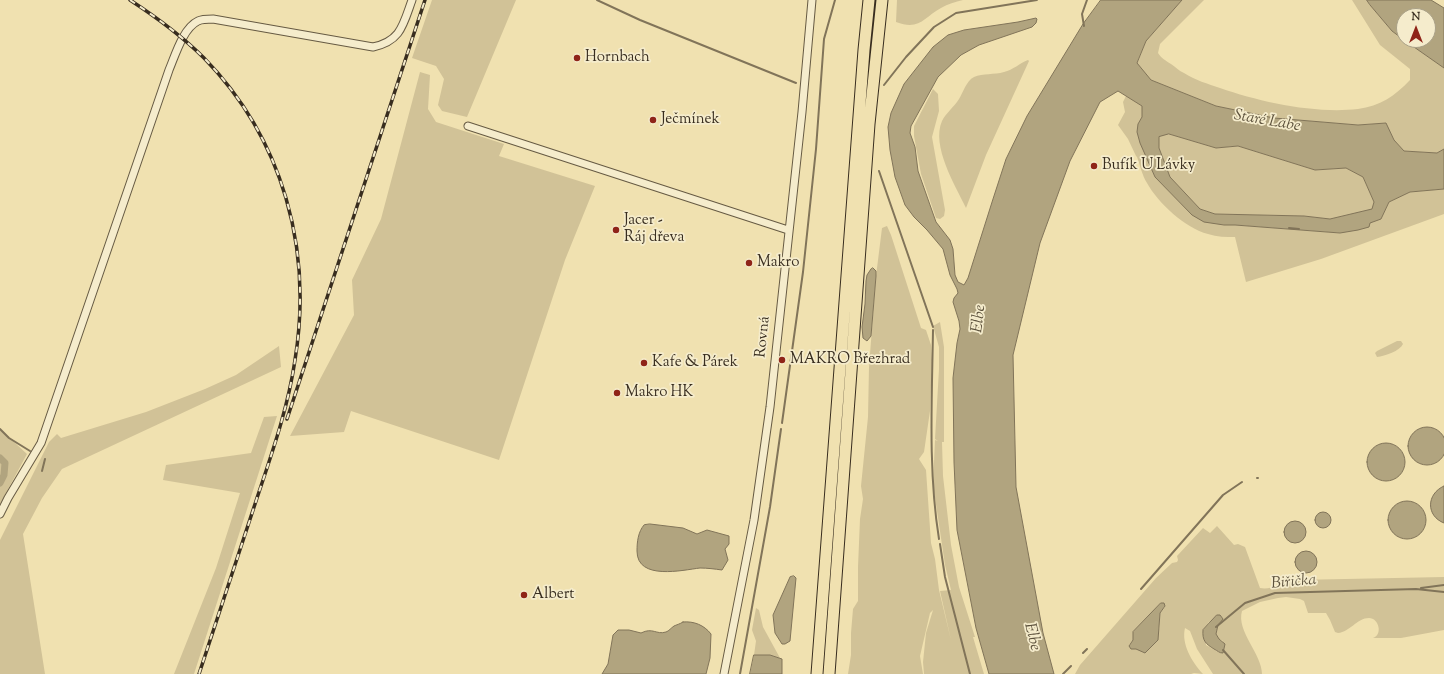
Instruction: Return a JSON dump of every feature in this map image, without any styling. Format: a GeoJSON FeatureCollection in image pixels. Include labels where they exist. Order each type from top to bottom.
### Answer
{"type":"FeatureCollection","features":[{"type":"Feature","properties":{"kind":"main road"},"geometry":{"type":"LineString","coordinates":[[817,674],[869,0]]}},
{"type":"Feature","properties":{"kind":"main road"},"geometry":{"type":"LineString","coordinates":[[829,674],[869,131],[882,0]]}},
{"type":"Feature","properties":{"kind":"street"},"geometry":{"type":"LineString","coordinates":[[0,514],[41,443],[169,70],[180,45],[190,28],[198,21],[213,19],[373,47],[390,41],[398,33],[412,0]]}},
{"type":"Feature","properties":{"kind":"street","name":"Rovná"},"geometry":{"type":"LineString","coordinates":[[724,674],[754,520],[770,407],[788,230],[802,114],[812,0]]}},
{"type":"Feature","properties":{"kind":"street"},"geometry":{"type":"LineString","coordinates":[[468,126],[788,230]]}},
{"type":"Feature","properties":{"kind":"shaded area"},"geometry":{"type":"Polygon","coordinates":[[[432,0],[516,0],[467,117],[442,111],[438,105],[444,79],[436,66],[412,58],[432,0]]]}},
{"type":"Feature","properties":{"kind":"shaded area"},"geometry":{"type":"Polygon","coordinates":[[[897,0],[963,0],[952,3],[935,12],[921,22],[911,25],[896,22],[897,0]]]}},
{"type":"Feature","properties":{"kind":"shaded area"},"geometry":{"type":"Polygon","coordinates":[[[1182,0],[1204,0],[1160,44],[1158,53],[1161,57],[1181,71],[1193,78],[1236,93],[1288,106],[1324,110],[1366,108],[1387,99],[1399,91],[1410,80],[1410,69],[1380,45],[1352,0],[1367,0],[1396,34],[1396,48],[1416,48],[1444,68],[1444,149],[1437,153],[1404,151],[1394,140],[1385,123],[1358,125],[1274,118],[1216,106],[1151,80],[1137,64],[1146,41],[1182,0]]]}},
{"type":"Feature","properties":{"kind":"shaded area"},"geometry":{"type":"Polygon","coordinates":[[[1028,60],[1029,61],[986,155],[966,208],[951,177],[942,153],[939,131],[942,121],[957,102],[971,79],[981,75],[1007,71],[1028,60]]]}},
{"type":"Feature","properties":{"kind":"shaded area"},"geometry":{"type":"Polygon","coordinates":[[[420,72],[430,75],[428,109],[436,122],[504,144],[499,156],[595,186],[565,260],[499,460],[351,411],[344,432],[290,436],[354,315],[352,280],[381,219],[420,72]]]}},
{"type":"Feature","properties":{"kind":"shaded area"},"geometry":{"type":"Polygon","coordinates":[[[933,89],[938,94],[939,111],[932,137],[945,210],[944,216],[940,219],[936,218],[921,174],[914,136],[914,126],[933,89]]]}},
{"type":"Feature","properties":{"kind":"shaded area"},"geometry":{"type":"Polygon","coordinates":[[[1126,96],[1143,106],[1142,117],[1138,124],[1148,161],[1155,177],[1192,215],[1224,225],[1340,233],[1372,210],[1330,219],[1304,216],[1215,214],[1200,209],[1170,177],[1159,148],[1159,137],[1169,134],[1216,148],[1238,146],[1315,170],[1346,168],[1363,177],[1374,202],[1370,222],[1381,219],[1389,202],[1410,192],[1444,189],[1444,214],[1321,259],[1246,282],[1235,237],[1222,237],[1199,231],[1173,214],[1152,191],[1144,177],[1137,157],[1128,139],[1118,125],[1125,112],[1123,102],[1126,96]]]}},
{"type":"Feature","properties":{"kind":"shaded area"},"geometry":{"type":"Polygon","coordinates":[[[887,226],[921,328],[926,330],[931,345],[932,360],[930,411],[924,452],[919,459],[926,470],[931,543],[935,559],[939,590],[951,640],[940,591],[951,590],[945,565],[933,484],[935,440],[938,441],[935,439],[939,347],[933,326],[940,322],[944,347],[944,442],[942,442],[943,476],[951,545],[959,587],[975,637],[973,637],[984,674],[924,674],[923,662],[926,633],[933,610],[930,613],[920,656],[923,674],[848,674],[851,655],[853,609],[858,601],[860,519],[863,499],[861,486],[868,417],[869,367],[876,276],[882,228],[887,226]]]}},
{"type":"Feature","properties":{"kind":"shaded area"},"geometry":{"type":"Polygon","coordinates":[[[1397,341],[1401,341],[1403,344],[1399,349],[1377,357],[1375,353],[1377,351],[1397,341]]]}},
{"type":"Feature","properties":{"kind":"shaded area"},"geometry":{"type":"Polygon","coordinates":[[[279,346],[281,367],[62,469],[42,498],[23,534],[45,674],[0,674],[0,540],[49,442],[57,434],[61,438],[146,412],[205,389],[236,375],[279,346]]]}},
{"type":"Feature","properties":{"kind":"shaded area"},"geometry":{"type":"Polygon","coordinates":[[[277,416],[194,674],[174,674],[216,568],[240,493],[163,480],[166,465],[251,453],[264,417],[277,416]]]}},
{"type":"Feature","properties":{"kind":"shaded area"},"geometry":{"type":"Polygon","coordinates":[[[0,429],[27,454],[0,504],[0,429]]]}},
{"type":"Feature","properties":{"kind":"shaded area"},"geometry":{"type":"Polygon","coordinates":[[[1217,526],[1234,545],[1238,544],[1245,547],[1260,588],[1276,586],[1290,577],[1296,580],[1444,577],[1444,630],[1401,638],[1373,638],[1378,634],[1379,630],[1375,621],[1369,618],[1361,620],[1346,630],[1338,633],[1335,632],[1326,613],[1308,613],[1304,601],[1286,597],[1260,602],[1242,611],[1241,619],[1243,626],[1261,666],[1262,674],[1213,674],[1197,649],[1190,631],[1185,628],[1184,634],[1188,652],[1203,674],[1075,674],[1080,665],[1156,578],[1172,563],[1177,562],[1177,556],[1203,528],[1210,533],[1217,526]],[[1161,603],[1129,645],[1143,651],[1159,630],[1160,613],[1165,607],[1161,603]],[[1217,615],[1215,619],[1208,623],[1206,645],[1220,653],[1223,641],[1219,639],[1216,634],[1218,625],[1223,619],[1217,615]]]}},
{"type":"Feature","properties":{"kind":"shaded area"},"geometry":{"type":"Polygon","coordinates":[[[756,608],[759,610],[763,627],[780,658],[768,655],[754,655],[756,641],[752,630],[756,608]]]}},
{"type":"Feature","properties":{"kind":"water"},"geometry":{"type":"Polygon","coordinates":[[[1101,0],[1182,0],[1146,41],[1137,63],[1151,80],[1216,106],[1274,118],[1358,125],[1386,123],[1394,140],[1404,151],[1437,153],[1444,149],[1444,189],[1410,192],[1389,202],[1381,219],[1370,223],[1369,227],[1340,233],[1224,225],[1204,222],[1192,215],[1155,177],[1140,143],[1137,132],[1138,124],[1142,117],[1142,106],[1118,91],[1100,102],[1070,161],[1040,243],[1013,355],[1016,487],[1043,633],[1054,674],[989,674],[976,628],[957,530],[954,462],[953,378],[960,329],[953,302],[958,293],[950,275],[943,249],[905,205],[895,177],[890,150],[888,127],[891,113],[904,84],[933,47],[948,35],[964,30],[1037,19],[1036,23],[1032,27],[979,45],[961,55],[938,77],[911,126],[910,133],[915,147],[918,171],[936,222],[950,240],[953,249],[955,275],[958,282],[964,285],[968,278],[1006,159],[1027,116],[1083,24],[1101,0]],[[1169,134],[1159,137],[1159,148],[1170,177],[1200,209],[1215,214],[1304,216],[1330,219],[1372,209],[1374,202],[1363,177],[1346,168],[1315,170],[1238,146],[1216,148],[1169,134]]]}},
{"type":"Feature","properties":{"kind":"water"},"geometry":{"type":"Polygon","coordinates":[[[1367,0],[1431,0],[1444,8],[1444,68],[1415,48],[1436,48],[1436,8],[1396,8],[1396,34],[1367,0]]]}},
{"type":"Feature","properties":{"kind":"water"},"geometry":{"type":"Polygon","coordinates":[[[873,268],[876,271],[876,276],[871,336],[867,341],[863,338],[862,327],[867,275],[873,268]]]}},
{"type":"Feature","properties":{"kind":"water"},"geometry":{"type":"Polygon","coordinates":[[[1423,427],[1431,427],[1438,430],[1443,435],[1446,446],[1443,457],[1438,462],[1431,465],[1423,465],[1416,462],[1411,457],[1408,450],[1408,442],[1411,435],[1416,430],[1423,427]]]}},
{"type":"Feature","properties":{"kind":"water"},"geometry":{"type":"Polygon","coordinates":[[[1382,443],[1390,443],[1400,448],[1404,455],[1404,469],[1400,476],[1390,481],[1382,481],[1372,476],[1370,473],[1367,466],[1367,458],[1372,448],[1375,446],[1382,443]]]}},
{"type":"Feature","properties":{"kind":"water"},"geometry":{"type":"Polygon","coordinates":[[[1444,486],[1444,523],[1438,520],[1434,515],[1430,505],[1434,494],[1444,486]]]}},
{"type":"Feature","properties":{"kind":"water"},"geometry":{"type":"Polygon","coordinates":[[[1403,501],[1411,501],[1421,506],[1425,513],[1425,527],[1421,534],[1411,539],[1403,539],[1393,534],[1391,531],[1388,524],[1388,516],[1393,506],[1396,504],[1403,501]]]}},
{"type":"Feature","properties":{"kind":"water"},"geometry":{"type":"Polygon","coordinates":[[[1323,512],[1329,514],[1331,520],[1329,526],[1323,528],[1317,526],[1315,520],[1317,514],[1323,512]]]}},
{"type":"Feature","properties":{"kind":"water"},"geometry":{"type":"Polygon","coordinates":[[[1295,521],[1303,524],[1306,532],[1303,540],[1295,543],[1287,540],[1284,532],[1287,524],[1295,521]]]}},
{"type":"Feature","properties":{"kind":"water"},"geometry":{"type":"Polygon","coordinates":[[[650,524],[683,528],[697,534],[707,530],[729,536],[729,544],[725,549],[728,560],[722,570],[700,568],[662,572],[644,567],[639,560],[637,551],[638,541],[640,531],[644,525],[650,524]]]}},
{"type":"Feature","properties":{"kind":"water"},"geometry":{"type":"Polygon","coordinates":[[[1306,551],[1314,554],[1317,562],[1314,570],[1306,573],[1298,570],[1295,562],[1298,554],[1306,551]]]}},
{"type":"Feature","properties":{"kind":"water"},"geometry":{"type":"Polygon","coordinates":[[[794,576],[796,578],[790,641],[782,644],[775,633],[773,615],[790,577],[794,576]]]}},
{"type":"Feature","properties":{"kind":"water"},"geometry":{"type":"Polygon","coordinates":[[[1161,603],[1164,603],[1165,606],[1160,613],[1158,640],[1145,653],[1136,649],[1131,649],[1129,646],[1133,640],[1133,632],[1161,603]]]}},
{"type":"Feature","properties":{"kind":"water"},"geometry":{"type":"Polygon","coordinates":[[[1217,615],[1220,615],[1223,619],[1218,625],[1216,634],[1225,644],[1223,653],[1219,652],[1205,642],[1203,637],[1203,630],[1217,615]]]}},
{"type":"Feature","properties":{"kind":"water"},"geometry":{"type":"Polygon","coordinates":[[[683,622],[698,624],[711,634],[710,658],[706,674],[602,674],[608,664],[613,635],[618,630],[629,630],[641,633],[645,631],[652,631],[663,633],[683,622]]]}},
{"type":"Feature","properties":{"kind":"water"},"geometry":{"type":"Polygon","coordinates":[[[754,655],[770,655],[782,659],[782,674],[750,674],[754,655]]]}},
{"type":"Feature","properties":{"kind":"waterway"},"geometry":{"type":"LineString","coordinates":[[597,0],[640,20],[796,83]]}},
{"type":"Feature","properties":{"kind":"waterway"},"geometry":{"type":"LineString","coordinates":[[782,423],[803,272],[816,149],[824,39],[835,0]]}},
{"type":"Feature","properties":{"kind":"waterway"},"geometry":{"type":"LineString","coordinates":[[884,85],[906,57],[934,27],[956,13],[1037,0]]}},
{"type":"Feature","properties":{"kind":"waterway"},"geometry":{"type":"LineString","coordinates":[[1084,26],[1082,14],[1087,0]]}},
{"type":"Feature","properties":{"kind":"waterway"},"geometry":{"type":"LineString","coordinates":[[879,171],[933,327]]}},
{"type":"Feature","properties":{"kind":"waterway"},"geometry":{"type":"LineString","coordinates":[[1289,228],[1299,229]]}},
{"type":"Feature","properties":{"kind":"waterway"},"geometry":{"type":"LineString","coordinates":[[933,330],[932,461],[933,487],[939,539]]}},
{"type":"Feature","properties":{"kind":"waterway"},"geometry":{"type":"LineString","coordinates":[[0,429],[9,438],[30,451]]}},
{"type":"Feature","properties":{"kind":"waterway"},"geometry":{"type":"LineString","coordinates":[[740,674],[770,507],[781,429]]}},
{"type":"Feature","properties":{"kind":"waterway"},"geometry":{"type":"LineString","coordinates":[[0,458],[5,463],[4,475],[0,483]]}},
{"type":"Feature","properties":{"kind":"waterway"},"geometry":{"type":"LineString","coordinates":[[42,471],[45,459]]}},
{"type":"Feature","properties":{"kind":"waterway"},"geometry":{"type":"LineString","coordinates":[[1141,589],[1223,495],[1242,482]]}},
{"type":"Feature","properties":{"kind":"waterway"},"geometry":{"type":"LineString","coordinates":[[940,544],[945,577],[970,674]]}},
{"type":"Feature","properties":{"kind":"waterway"},"geometry":{"type":"LineString","coordinates":[[1421,588],[1444,585]]}},
{"type":"Feature","properties":{"kind":"waterway","name":"Biřička"},"geometry":{"type":"LineString","coordinates":[[1216,627],[1245,603],[1275,593],[1416,589],[1444,592]]}},
{"type":"Feature","properties":{"kind":"waterway"},"geometry":{"type":"LineString","coordinates":[[1083,653],[1087,649]]}},
{"type":"Feature","properties":{"kind":"waterway","name":"Biřička"},"geometry":{"type":"LineString","coordinates":[[1223,650],[1244,674]]}},
{"type":"Feature","properties":{"kind":"waterway"},"geometry":{"type":"LineString","coordinates":[[1063,674],[1071,666]]}},
{"type":"Feature","properties":{"kind":"railway"},"geometry":{"type":"LineString","coordinates":[[130,0],[187,42],[204,58],[231,90],[254,124],[272,160],[286,198],[295,237],[299,277],[299,318],[292,378],[279,430],[199,674]]}},
{"type":"Feature","properties":{"kind":"railway"},"geometry":{"type":"LineString","coordinates":[[287,419],[425,0]]}},
{"type":"Feature","properties":{"kind":"place","name":"Hornbach"},"geometry":{"type":"Point","coordinates":[577,58]}},
{"type":"Feature","properties":{"kind":"place","name":"Ječmínek"},"geometry":{"type":"Point","coordinates":[653,120]}},
{"type":"Feature","properties":{"kind":"place","name":"Bufík U Lávky"},"geometry":{"type":"Point","coordinates":[1094,166]}},
{"type":"Feature","properties":{"kind":"place","name":"Jacer - Ráj dřeva"},"geometry":{"type":"Point","coordinates":[616,230]}},
{"type":"Feature","properties":{"kind":"place","name":"Makro"},"geometry":{"type":"Point","coordinates":[749,263]}},
{"type":"Feature","properties":{"kind":"place","name":"MAKRO Březhrad"},"geometry":{"type":"Point","coordinates":[782,360]}},
{"type":"Feature","properties":{"kind":"place","name":"Kafe & Párek"},"geometry":{"type":"Point","coordinates":[644,363]}},
{"type":"Feature","properties":{"kind":"place","name":"Makro HK"},"geometry":{"type":"Point","coordinates":[617,393]}},
{"type":"Feature","properties":{"kind":"place","name":"Albert"},"geometry":{"type":"Point","coordinates":[524,595]}},
{"type":"Feature","properties":{"kind":"water label","name":"Staré Labe"},"geometry":{"type":"Point","coordinates":[1267,122]}},
{"type":"Feature","properties":{"kind":"water label","name":"Elbe"},"geometry":{"type":"Point","coordinates":[980,319]}},
{"type":"Feature","properties":{"kind":"water label","name":"Elbe"},"geometry":{"type":"Point","coordinates":[1031,637]}}]}
